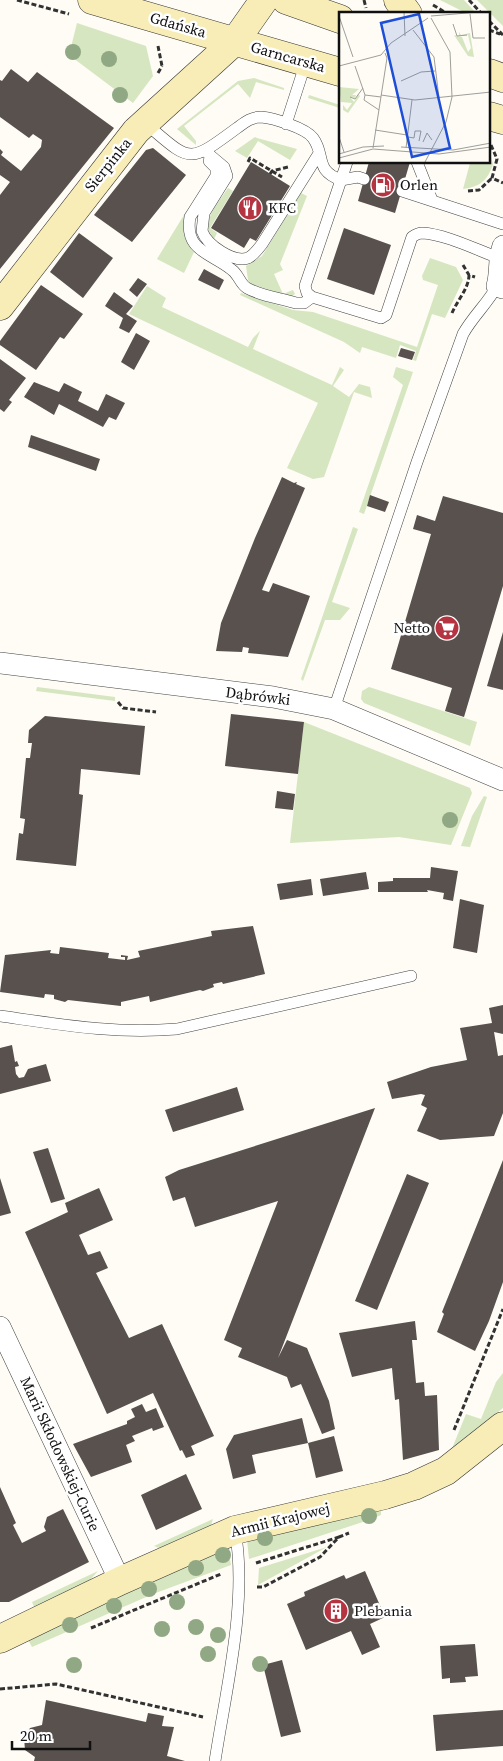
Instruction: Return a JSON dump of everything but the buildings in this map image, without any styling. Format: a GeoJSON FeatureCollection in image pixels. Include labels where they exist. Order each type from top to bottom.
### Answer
{"type":"FeatureCollection","features":[{"type":"Feature","properties":{"kind":"main road","name":"Gdańska"},"geometry":{"type":"LineString","coordinates":[[92,0],[235,41]]}},
{"type":"Feature","properties":{"kind":"main road","name":"Sierpinka"},"geometry":{"type":"LineString","coordinates":[[0,306],[71,212],[136,131],[235,41],[264,0]]}},
{"type":"Feature","properties":{"kind":"main road"},"geometry":{"type":"LineString","coordinates":[[286,0],[339,19]]}},
{"type":"Feature","properties":{"kind":"main road"},"geometry":{"type":"LineString","coordinates":[[398,0],[407,12]]}},
{"type":"Feature","properties":{"kind":"main road","name":"Garncarska"},"geometry":{"type":"LineString","coordinates":[[235,41],[339,72]]}},
{"type":"Feature","properties":{"kind":"main road"},"geometry":{"type":"LineString","coordinates":[[490,73],[503,78]]}},
{"type":"Feature","properties":{"kind":"main road"},"geometry":{"type":"LineString","coordinates":[[490,116],[503,120]]}},
{"type":"Feature","properties":{"kind":"main road","name":"Armii Krajowej"},"geometry":{"type":"LineString","coordinates":[[0,1639],[120,1580],[235,1530],[385,1495],[414,1486],[446,1470],[503,1426]]}},
{"type":"Feature","properties":{"kind":"street"},"geometry":{"type":"LineString","coordinates":[[500,287],[501,252]]}},
{"type":"Feature","properties":{"kind":"street","name":"Dąbrówki"},"geometry":{"type":"LineString","coordinates":[[0,663],[273,697],[334,709],[503,780]]}},
{"type":"Feature","properties":{"kind":"street","name":"Marii Skłodowskiej-Curie"},"geometry":{"type":"LineString","coordinates":[[0,1327],[120,1580]]}},
{"type":"Feature","properties":{"kind":"lane"},"geometry":{"type":"LineString","coordinates":[[286,124],[306,62]]}},
{"type":"Feature","properties":{"kind":"lane"},"geometry":{"type":"LineString","coordinates":[[145,123],[180,152],[187,154],[203,152],[254,118],[262,117],[286,124],[309,134],[314,139],[318,155],[326,172],[341,180],[358,177],[364,179]]}},
{"type":"Feature","properties":{"kind":"lane"},"geometry":{"type":"LineString","coordinates":[[203,152],[224,167],[227,176],[204,214],[202,231],[210,243],[232,256],[242,259],[252,256],[262,244],[318,155]]}},
{"type":"Feature","properties":{"kind":"lane"},"geometry":{"type":"LineString","coordinates":[[203,152],[214,165],[217,172],[190,217],[190,232],[196,246],[232,270],[246,287],[296,303],[304,302],[312,297]]}},
{"type":"Feature","properties":{"kind":"lane"},"geometry":{"type":"LineString","coordinates":[[346,164],[305,286],[307,293],[312,297],[381,318],[386,315],[412,237],[416,234],[423,233],[501,252]]}},
{"type":"Feature","properties":{"kind":"lane"},"geometry":{"type":"LineString","coordinates":[[418,164],[432,200]]}},
{"type":"Feature","properties":{"kind":"lane"},"geometry":{"type":"LineString","coordinates":[[402,191],[503,224]]}},
{"type":"Feature","properties":{"kind":"lane"},"geometry":{"type":"LineString","coordinates":[[334,709],[420,454],[463,334],[472,319],[500,287]]}},
{"type":"Feature","properties":{"kind":"lane"},"geometry":{"type":"LineString","coordinates":[[0,1016],[95,1030],[139,1032],[177,1029],[411,976]]}},
{"type":"Feature","properties":{"kind":"lane"},"geometry":{"type":"LineString","coordinates":[[215,1761],[239,1590],[235,1530]]}},
{"type":"Feature","properties":{"kind":"path"},"geometry":{"type":"LineString","coordinates":[[425,0],[445,12]]}},
{"type":"Feature","properties":{"kind":"path"},"geometry":{"type":"LineString","coordinates":[[469,0],[480,12]]}},
{"type":"Feature","properties":{"kind":"path"},"geometry":{"type":"LineString","coordinates":[[490,22],[503,35]]}},
{"type":"Feature","properties":{"kind":"path"},"geometry":{"type":"LineString","coordinates":[[490,30],[503,35]]}},
{"type":"Feature","properties":{"kind":"path"},"geometry":{"type":"LineString","coordinates":[[490,146],[497,159],[492,178],[503,183]]}},
{"type":"Feature","properties":{"kind":"path"},"geometry":{"type":"LineString","coordinates":[[248,162],[250,158],[272,171]]}},
{"type":"Feature","properties":{"kind":"path"},"geometry":{"type":"LineString","coordinates":[[451,317],[460,295],[468,284],[469,275]]}},
{"type":"Feature","properties":{"kind":"path"},"geometry":{"type":"LineString","coordinates":[[118,694],[118,704],[120,707],[156,712]]}},
{"type":"Feature","properties":{"kind":"path"},"geometry":{"type":"LineString","coordinates":[[453,1432],[503,1309]]}},
{"type":"Feature","properties":{"kind":"path"},"geometry":{"type":"LineString","coordinates":[[88,1629],[191,1585],[356,1530]]}},
{"type":"Feature","properties":{"kind":"path"},"geometry":{"type":"LineString","coordinates":[[239,1590],[263,1587],[320,1557],[339,1537]]}},
{"type":"Feature","properties":{"kind":"path"},"geometry":{"type":"LineString","coordinates":[[0,1689],[56,1684],[221,1720]]}},
{"type":"Feature","properties":{"kind":"green space"},"geometry":{"type":"Polygon","coordinates":[[[440,0],[464,0],[475,12],[464,12],[440,0]]]}},
{"type":"Feature","properties":{"kind":"green space"},"geometry":{"type":"Polygon","coordinates":[[[477,0],[503,0],[503,26],[490,12],[477,0]]]}},
{"type":"Feature","properties":{"kind":"green space"},"geometry":{"type":"Polygon","coordinates":[[[77,23],[146,46],[153,76],[133,103],[69,55],[77,23]]]}},
{"type":"Feature","properties":{"kind":"green space"},"geometry":{"type":"Polygon","coordinates":[[[254,78],[284,88],[284,90],[256,82],[250,98],[238,84],[184,126],[196,141],[196,145],[177,129],[238,81],[254,78]]]}},
{"type":"Feature","properties":{"kind":"green space"},"geometry":{"type":"Polygon","coordinates":[[[309,95],[339,105],[339,108],[308,98],[309,95]]]}},
{"type":"Feature","properties":{"kind":"green space"},"geometry":{"type":"Polygon","coordinates":[[[255,137],[297,149],[290,160],[258,141],[247,158],[235,151],[255,137]]]}},
{"type":"Feature","properties":{"kind":"green space"},"geometry":{"type":"Polygon","coordinates":[[[490,154],[493,164],[486,178],[479,184],[463,189],[470,164],[490,164],[490,154]]]}},
{"type":"Feature","properties":{"kind":"green space"},"geometry":{"type":"Polygon","coordinates":[[[228,188],[233,191],[210,228],[217,233],[214,239],[208,226],[209,220],[215,206],[228,188]]]}},
{"type":"Feature","properties":{"kind":"green space"},"geometry":{"type":"Polygon","coordinates":[[[301,193],[307,196],[280,264],[283,270],[274,274],[283,294],[293,290],[295,294],[291,297],[251,284],[248,280],[246,266],[262,256],[301,193]]]}},
{"type":"Feature","properties":{"kind":"green space"},"geometry":{"type":"Polygon","coordinates":[[[187,210],[184,232],[194,252],[184,273],[157,259],[187,210]]]}},
{"type":"Feature","properties":{"kind":"green space"},"geometry":{"type":"Polygon","coordinates":[[[430,258],[456,267],[463,280],[445,318],[432,314],[416,361],[413,360],[416,351],[400,345],[396,358],[362,347],[360,353],[344,342],[240,295],[241,293],[293,310],[313,312],[417,347],[438,285],[423,280],[422,276],[430,258]]]}},
{"type":"Feature","properties":{"kind":"green space"},"geometry":{"type":"Polygon","coordinates":[[[147,286],[166,298],[162,307],[248,347],[260,331],[253,349],[332,385],[340,367],[344,370],[333,386],[349,397],[359,384],[370,387],[372,398],[354,392],[324,477],[313,479],[287,468],[318,403],[129,314],[147,286]]]}},
{"type":"Feature","properties":{"kind":"green space"},"geometry":{"type":"Polygon","coordinates":[[[396,367],[413,372],[364,514],[359,512],[403,385],[393,377],[396,367]]]}},
{"type":"Feature","properties":{"kind":"green space"},"geometry":{"type":"Polygon","coordinates":[[[353,527],[358,529],[332,602],[350,608],[340,620],[325,620],[303,681],[301,679],[353,527]]]}},
{"type":"Feature","properties":{"kind":"green space"},"geometry":{"type":"Polygon","coordinates":[[[37,687],[115,697],[115,701],[36,691],[37,687]]]}},
{"type":"Feature","properties":{"kind":"green space"},"geometry":{"type":"Polygon","coordinates":[[[369,687],[477,722],[470,746],[364,703],[361,699],[362,691],[369,687]]]}},
{"type":"Feature","properties":{"kind":"green space"},"geometry":{"type":"Polygon","coordinates":[[[304,722],[470,788],[472,793],[451,845],[399,837],[290,843],[304,722]]]}},
{"type":"Feature","properties":{"kind":"green space"},"geometry":{"type":"Polygon","coordinates":[[[484,796],[487,797],[470,847],[461,846],[472,816],[484,796]]]}},
{"type":"Feature","properties":{"kind":"green space"},"geometry":{"type":"Polygon","coordinates":[[[503,1373],[503,1408],[451,1451],[466,1414],[481,1419],[496,1382],[503,1373]]]}},
{"type":"Feature","properties":{"kind":"green space"},"geometry":{"type":"Polygon","coordinates":[[[381,1509],[381,1515],[369,1520],[249,1559],[247,1540],[381,1509]]]}},
{"type":"Feature","properties":{"kind":"green space"},"geometry":{"type":"Polygon","coordinates":[[[213,1519],[211,1525],[159,1548],[154,1546],[213,1519]]]}},
{"type":"Feature","properties":{"kind":"green space"},"geometry":{"type":"Polygon","coordinates":[[[228,1547],[231,1565],[153,1594],[32,1647],[27,1638],[228,1547]]]}},
{"type":"Feature","properties":{"kind":"green space"},"geometry":{"type":"Polygon","coordinates":[[[327,1547],[258,1585],[259,1568],[327,1547]]]}},
{"type":"Feature","properties":{"kind":"green space"},"geometry":{"type":"Polygon","coordinates":[[[98,1571],[89,1581],[34,1607],[32,1602],[98,1571]]]}},
{"type":"Feature","properties":{"kind":"place","name":"Orlen"},"geometry":{"type":"Point","coordinates":[383,185]}},
{"type":"Feature","properties":{"kind":"place","name":"KFC"},"geometry":{"type":"Point","coordinates":[250,208]}},
{"type":"Feature","properties":{"kind":"place","name":"Netto"},"geometry":{"type":"Point","coordinates":[447,628]}},
{"type":"Feature","properties":{"kind":"place","name":"Plebania"},"geometry":{"type":"Point","coordinates":[336,1611]}}]}
